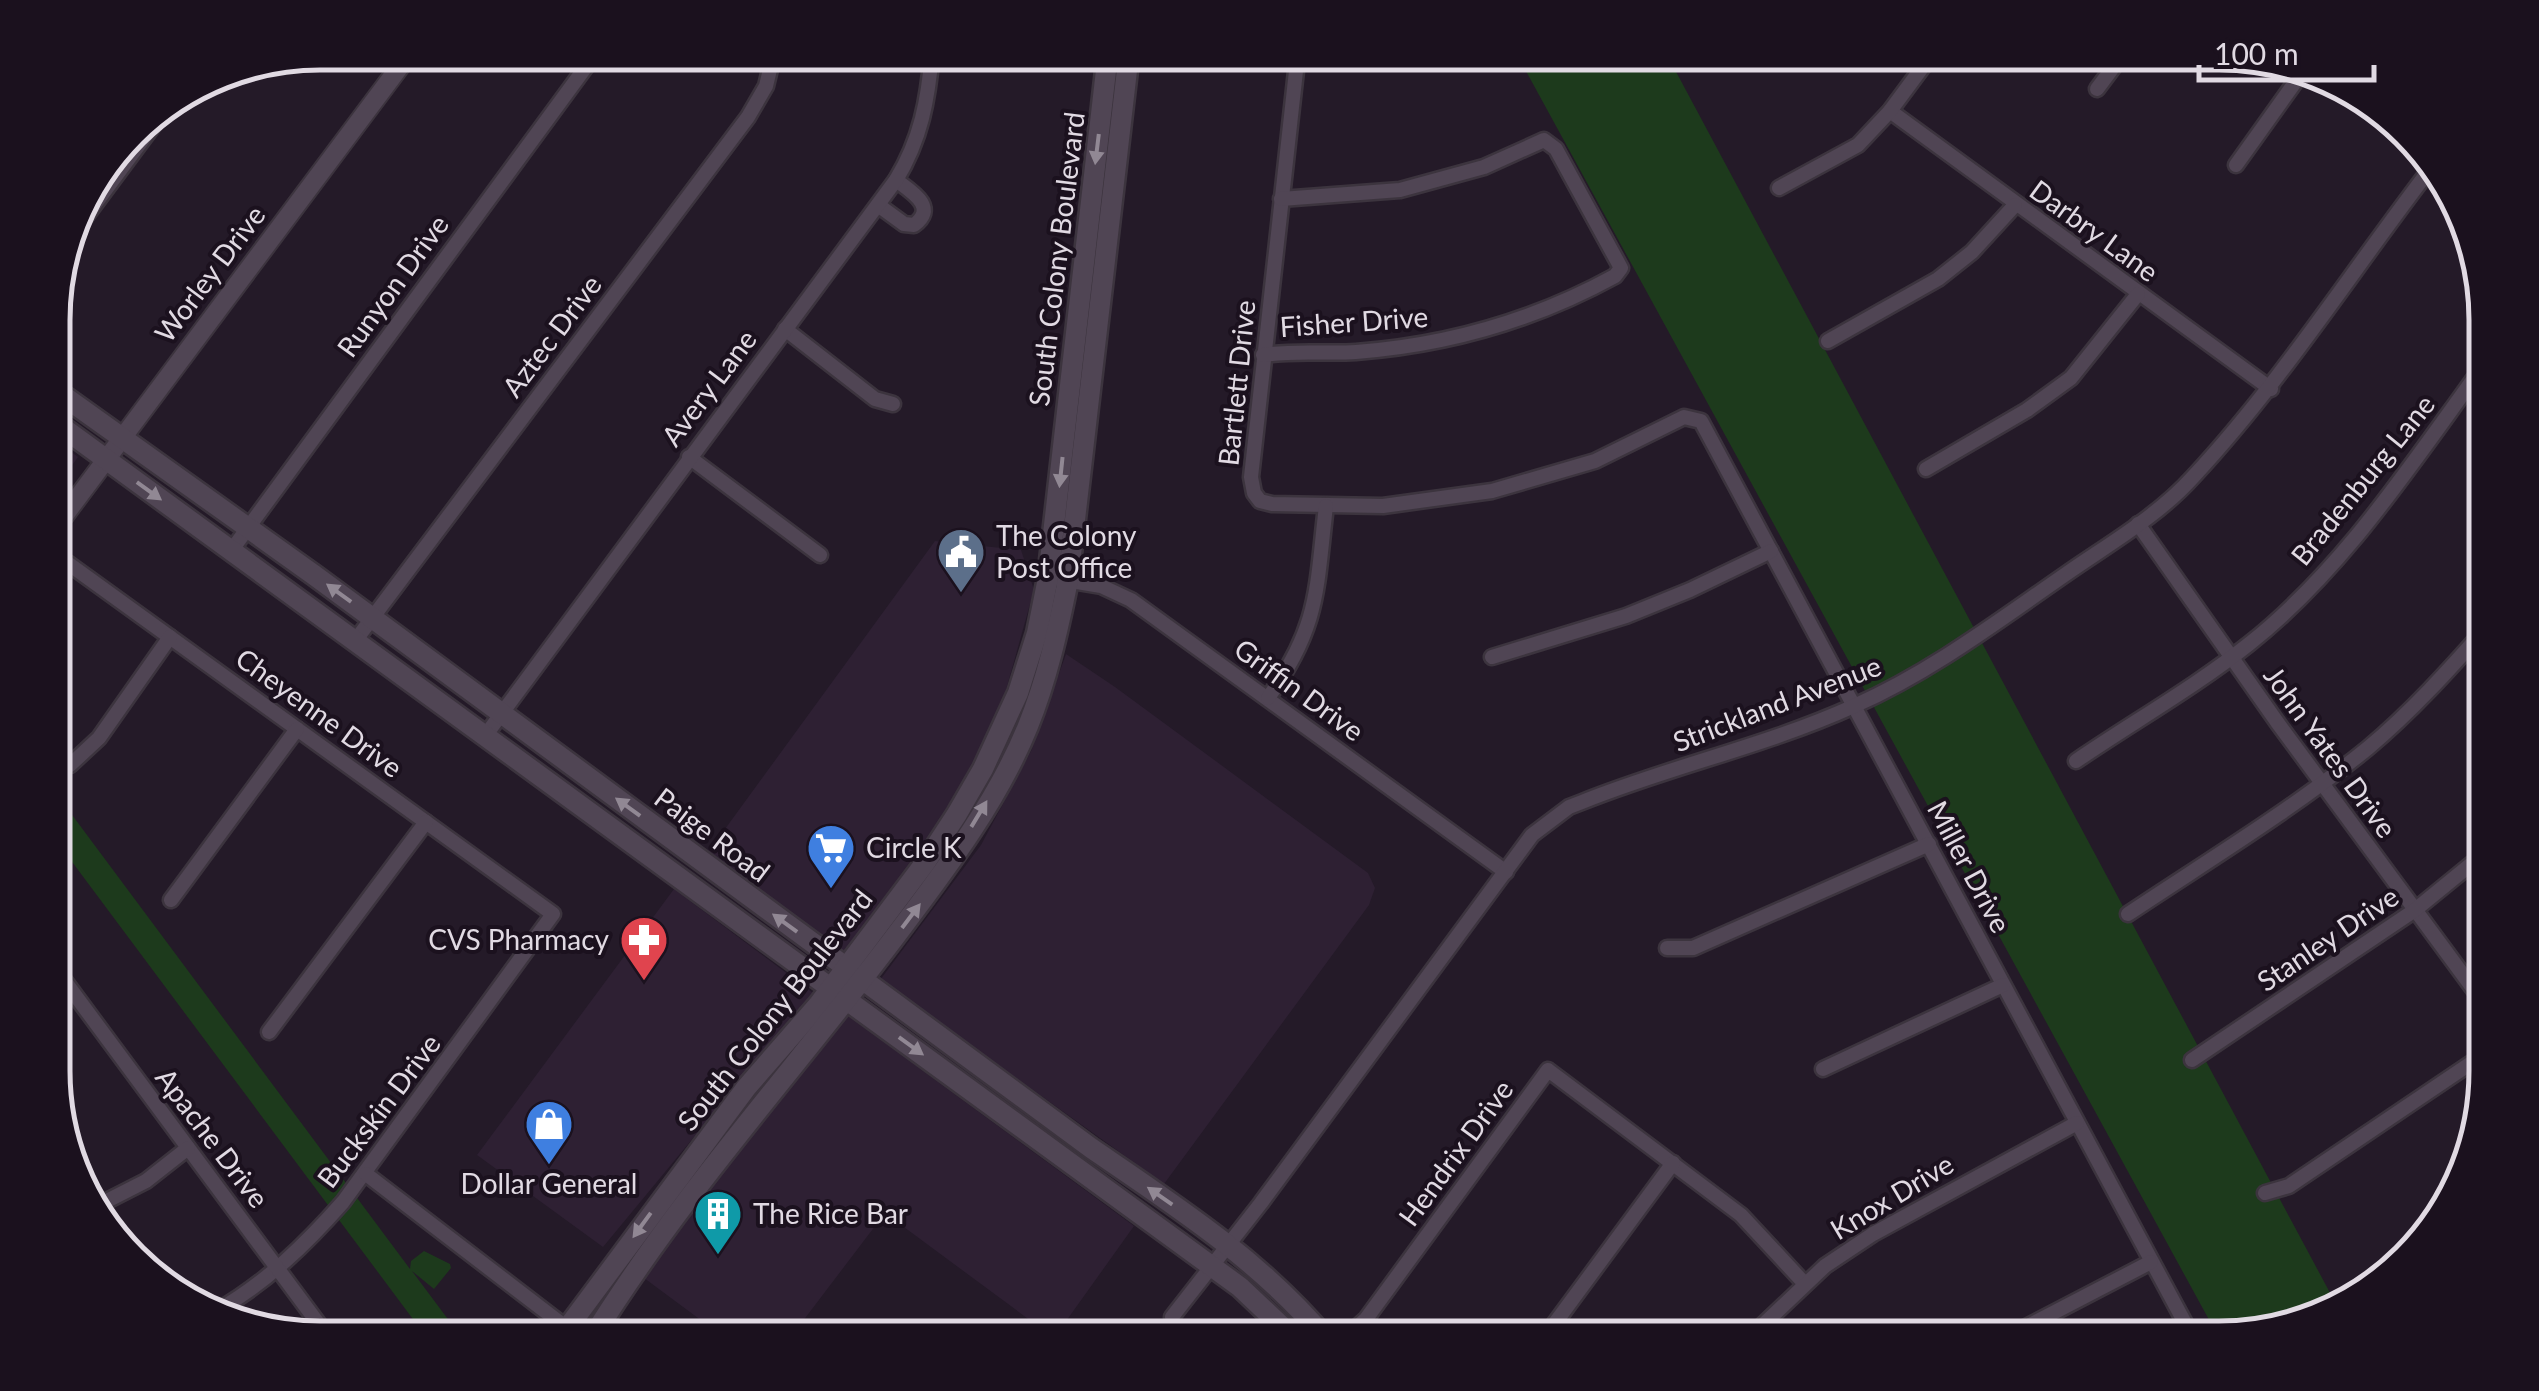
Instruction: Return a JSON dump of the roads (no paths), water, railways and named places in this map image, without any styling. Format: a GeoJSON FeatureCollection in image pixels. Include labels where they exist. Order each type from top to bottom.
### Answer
{"type":"FeatureCollection","features":[{"type":"Feature","properties":{"kind":"main road","name":"South Colony Boulevard"},"geometry":{"type":"LineString","coordinates":[[1085,346],[1107,71]]}},
{"type":"Feature","properties":{"kind":"main road","name":"South Colony Boulevard"},"geometry":{"type":"LineString","coordinates":[[992,774],[1027,729],[1052,658],[1085,346],[1126,71]]}},
{"type":"Feature","properties":{"kind":"main road","name":"Paige Road"},"geometry":{"type":"LineString","coordinates":[[71,401],[1227,1246],[1263,1275],[1308,1320]]}},
{"type":"Feature","properties":{"kind":"main road","name":"Paige Road"},"geometry":{"type":"LineString","coordinates":[[71,434],[1212,1267],[1276,1321]]}},
{"type":"Feature","properties":{"kind":"main road","name":"South Colony Boulevard"},"geometry":{"type":"LineString","coordinates":[[580,1321],[678,1193],[758,1108],[854,974],[958,850],[992,774],[1058,579]]}},
{"type":"Feature","properties":{"kind":"main road"},"geometry":{"type":"LineString","coordinates":[[1018,693],[1043,685]]}},
{"type":"Feature","properties":{"kind":"main road"},"geometry":{"type":"LineString","coordinates":[[695,889],[707,865]]}},
{"type":"Feature","properties":{"kind":"main road","name":"South Colony Boulevard"},"geometry":{"type":"LineString","coordinates":[[602,1321],[731,1107],[839,995]]}},
{"type":"Feature","properties":{"kind":"main road"},"geometry":{"type":"LineString","coordinates":[[731,1107],[758,1108]]}},
{"type":"Feature","properties":{"kind":"main road"},"geometry":{"type":"LineString","coordinates":[[1024,1130],[1039,1109]]}},
{"type":"Feature","properties":{"kind":"street","name":"Bartlett Drive"},"geometry":{"type":"LineString","coordinates":[[1296,70],[1251,477],[1260,501],[1326,506],[1422,502],[1520,485],[1595,461],[1684,417],[1701,421]]}},
{"type":"Feature","properties":{"kind":"street"},"geometry":{"type":"LineString","coordinates":[[1779,188],[1858,145],[1890,111],[1920,70]]}},
{"type":"Feature","properties":{"kind":"street"},"geometry":{"type":"LineString","coordinates":[[2097,89],[2111,70]]}},
{"type":"Feature","properties":{"kind":"street","name":"Worley Drive"},"geometry":{"type":"LineString","coordinates":[[71,507],[396,71]]}},
{"type":"Feature","properties":{"kind":"street","name":"Runyon Drive"},"geometry":{"type":"LineString","coordinates":[[231,551],[582,71]]}},
{"type":"Feature","properties":{"kind":"street","name":"Aztec Drive"},"geometry":{"type":"LineString","coordinates":[[355,642],[758,102],[771,71]]}},
{"type":"Feature","properties":{"kind":"street","name":"Avery Lane"},"geometry":{"type":"LineString","coordinates":[[486,736],[896,180],[919,136],[930,71]]}},
{"type":"Feature","properties":{"kind":"street"},"geometry":{"type":"LineString","coordinates":[[2236,165],[2295,83]]}},
{"type":"Feature","properties":{"kind":"street","name":"Darbry Lane"},"geometry":{"type":"LineString","coordinates":[[1890,111],[2271,389]]}},
{"type":"Feature","properties":{"kind":"street","name":"Fisher Drive"},"geometry":{"type":"LineString","coordinates":[[1264,355],[1296,350],[1354,352],[1446,340],[1534,315],[1615,276],[1620,268],[1556,149],[1544,140],[1484,166],[1400,190],[1281,198]]}},
{"type":"Feature","properties":{"kind":"street","name":"Strickland Avenue"},"geometry":{"type":"LineString","coordinates":[[1172,1317],[1532,835],[1569,807],[1782,735],[1920,674],[2138,524],[2190,481],[2271,389],[2361,259],[2423,178]]}},
{"type":"Feature","properties":{"kind":"street"},"geometry":{"type":"LineString","coordinates":[[878,206],[909,226],[922,219],[925,210],[921,200],[896,180]]}},
{"type":"Feature","properties":{"kind":"street"},"geometry":{"type":"LineString","coordinates":[[1828,341],[1946,273],[1972,252],[2015,204]]}},
{"type":"Feature","properties":{"kind":"street"},"geometry":{"type":"LineString","coordinates":[[1926,468],[2026,410],[2071,378],[2138,294]]}},
{"type":"Feature","properties":{"kind":"street"},"geometry":{"type":"LineString","coordinates":[[785,329],[875,399],[894,404]]}},
{"type":"Feature","properties":{"kind":"street","name":"Bradenburg Lane"},"geometry":{"type":"LineString","coordinates":[[2076,760],[2248,645],[2335,562],[2469,385]]}},
{"type":"Feature","properties":{"kind":"street","name":"Miller Drive"},"geometry":{"type":"LineString","coordinates":[[1701,421],[2183,1320]]}},
{"type":"Feature","properties":{"kind":"street"},"geometry":{"type":"LineString","coordinates":[[689,457],[820,555]]}},
{"type":"Feature","properties":{"kind":"street"},"geometry":{"type":"LineString","coordinates":[[1268,698],[1304,642],[1320,579],[1326,506]]}},
{"type":"Feature","properties":{"kind":"street","name":"John Yates Drive"},"geometry":{"type":"LineString","coordinates":[[2138,524],[2469,983]]}},
{"type":"Feature","properties":{"kind":"street"},"geometry":{"type":"LineString","coordinates":[[1492,657],[1626,616],[1771,550]]}},
{"type":"Feature","properties":{"kind":"street","name":"Cheyenne Drive"},"geometry":{"type":"LineString","coordinates":[[71,565],[553,914]]}},
{"type":"Feature","properties":{"kind":"street","name":"Griffin Drive"},"geometry":{"type":"LineString","coordinates":[[1058,579],[1100,586],[1131,600],[1506,872]]}},
{"type":"Feature","properties":{"kind":"street"},"geometry":{"type":"LineString","coordinates":[[70,766],[99,738],[170,637]]}},
{"type":"Feature","properties":{"kind":"street"},"geometry":{"type":"LineString","coordinates":[[2128,914],[2323,784],[2429,692],[2469,647]]}},
{"type":"Feature","properties":{"kind":"street"},"geometry":{"type":"LineString","coordinates":[[171,900],[297,729]]}},
{"type":"Feature","properties":{"kind":"street"},"geometry":{"type":"LineString","coordinates":[[269,1032],[426,822]]}},
{"type":"Feature","properties":{"kind":"street"},"geometry":{"type":"LineString","coordinates":[[1667,948],[1692,948],[1928,844]]}},
{"type":"Feature","properties":{"kind":"street","name":"Stanley Drive"},"geometry":{"type":"LineString","coordinates":[[2192,1060],[2415,910],[2469,866]]}},
{"type":"Feature","properties":{"kind":"street","name":"Buckskin Drive"},"geometry":{"type":"LineString","coordinates":[[228,1303],[308,1242],[366,1174],[553,914]]}},
{"type":"Feature","properties":{"kind":"street"},"geometry":{"type":"LineString","coordinates":[[1822,1069],[2003,985]]}},
{"type":"Feature","properties":{"kind":"street","name":"Apache Drive"},"geometry":{"type":"LineString","coordinates":[[70,988],[316,1321]]}},
{"type":"Feature","properties":{"kind":"street"},"geometry":{"type":"LineString","coordinates":[[2266,1192],[2289,1186],[2469,1064]]}},
{"type":"Feature","properties":{"kind":"street","name":"Hendrix Drive"},"geometry":{"type":"LineString","coordinates":[[1364,1320],[1548,1070],[1741,1215],[1804,1284]]}},
{"type":"Feature","properties":{"kind":"street","name":"Knox Drive"},"geometry":{"type":"LineString","coordinates":[[1767,1320],[1825,1266],[1906,1214],[2077,1123]]}},
{"type":"Feature","properties":{"kind":"street"},"geometry":{"type":"LineString","coordinates":[[107,1201],[146,1181],[188,1148]]}},
{"type":"Feature","properties":{"kind":"street"},"geometry":{"type":"LineString","coordinates":[[1557,1320],[1673,1164]]}},
{"type":"Feature","properties":{"kind":"street"},"geometry":{"type":"LineString","coordinates":[[366,1174],[551,1321]]}},
{"type":"Feature","properties":{"kind":"street"},"geometry":{"type":"LineString","coordinates":[[2039,1320],[2151,1262]]}},
{"type":"Feature","properties":{"kind":"place","name":"The Colony Post Office"},"geometry":{"type":"Point","coordinates":[961,594]}},
{"type":"Feature","properties":{"kind":"place","name":"Circle K"},"geometry":{"type":"Point","coordinates":[831,890]}},
{"type":"Feature","properties":{"kind":"place","name":"CVS Pharmacy"},"geometry":{"type":"Point","coordinates":[644,982]}},
{"type":"Feature","properties":{"kind":"place","name":"Dollar General"},"geometry":{"type":"Point","coordinates":[549,1166]}},
{"type":"Feature","properties":{"kind":"place","name":"The Rice Bar"},"geometry":{"type":"Point","coordinates":[718,1256]}}]}
